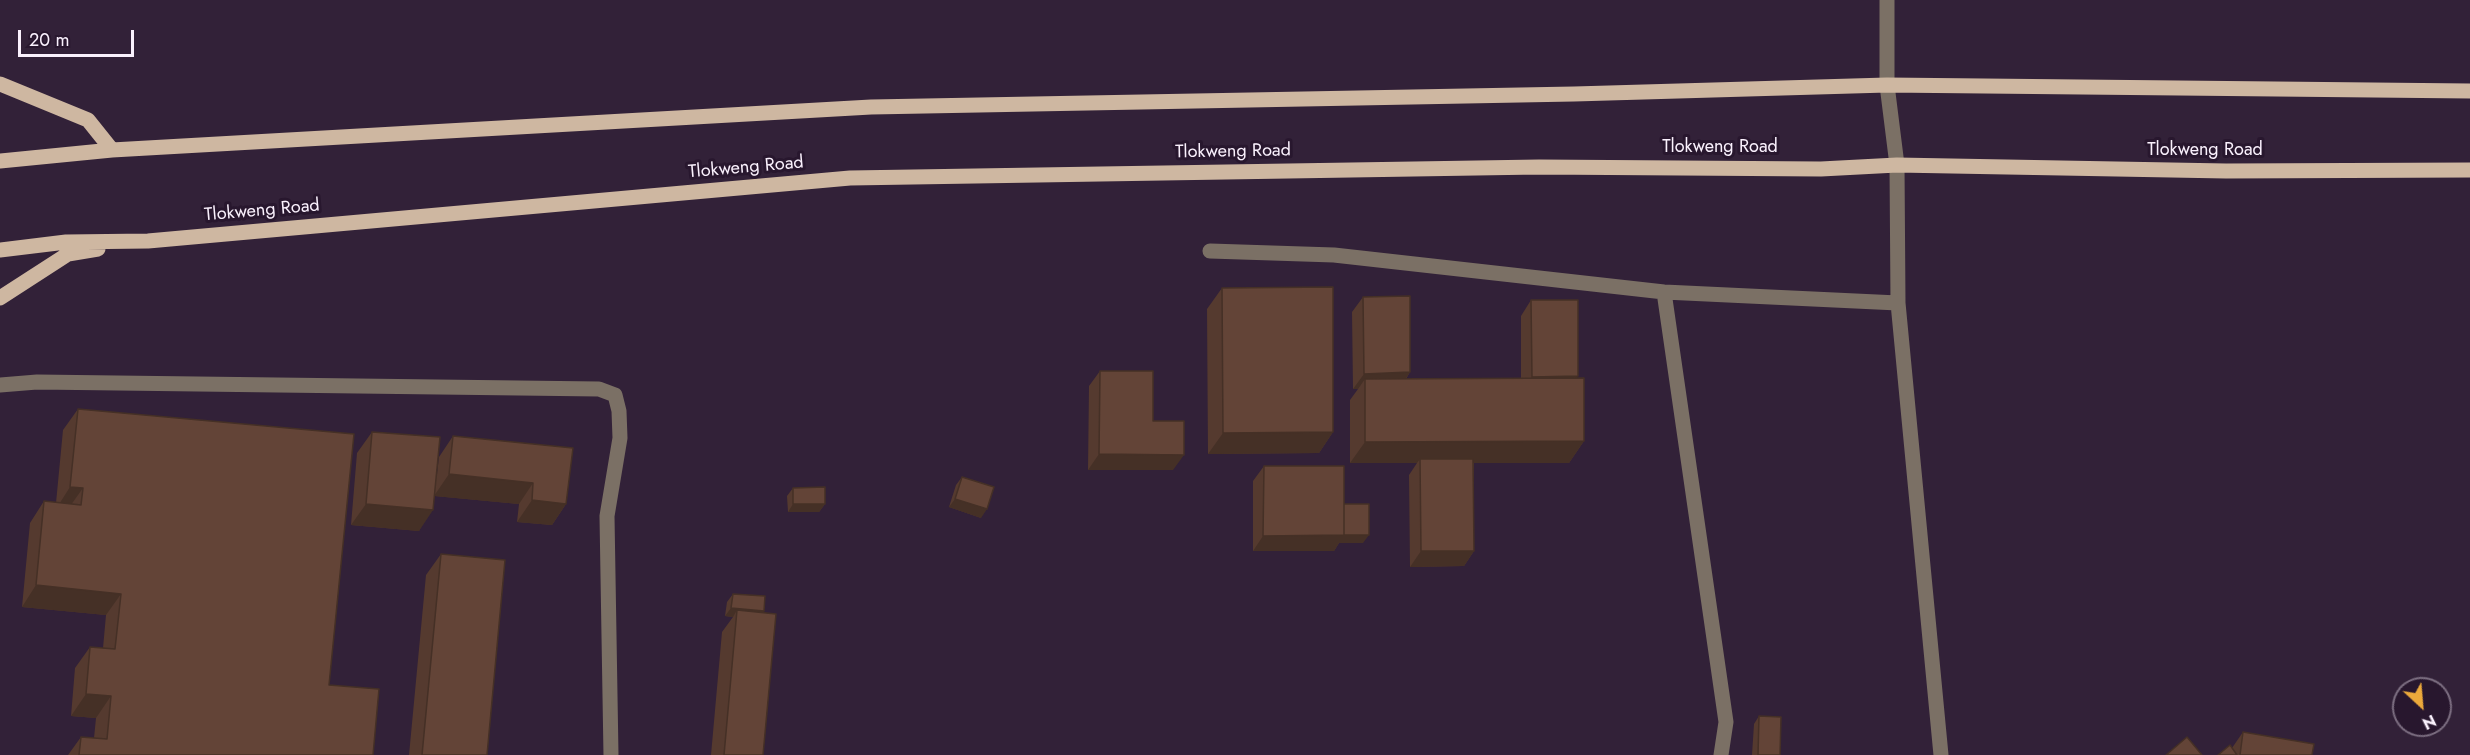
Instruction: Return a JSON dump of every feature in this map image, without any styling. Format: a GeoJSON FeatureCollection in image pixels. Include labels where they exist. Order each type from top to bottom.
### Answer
{"type":"FeatureCollection","features":[{"type":"Feature","properties":{"kind":"main road"},"geometry":{"type":"LineString","coordinates":[[0,84],[88,120],[112,150]]}},
{"type":"Feature","properties":{"kind":"main road"},"geometry":{"type":"LineString","coordinates":[[0,161],[50,158],[112,150],[871,107],[1574,94],[1887,85],[2470,91]]}},
{"type":"Feature","properties":{"kind":"main road","name":"Tlokweng Road"},"geometry":{"type":"LineString","coordinates":[[0,250],[66,242],[148,241],[849,178],[1527,167],[1821,169],[1897,165],[2226,171],[2470,170]]}},
{"type":"Feature","properties":{"kind":"main road"},"geometry":{"type":"LineString","coordinates":[[0,298],[68,254],[148,241]]}},
{"type":"Feature","properties":{"kind":"street"},"geometry":{"type":"LineString","coordinates":[[1887,0],[1887,85],[1897,165],[1898,303],[1941,755]]}},
{"type":"Feature","properties":{"kind":"street"},"geometry":{"type":"LineString","coordinates":[[1210,251],[1334,255],[1664,292],[1898,303]]}},
{"type":"Feature","properties":{"kind":"street"},"geometry":{"type":"LineString","coordinates":[[1664,292],[1726,722],[1721,755]]}},
{"type":"Feature","properties":{"kind":"street"},"geometry":{"type":"LineString","coordinates":[[0,385],[37,382],[599,389],[615,395],[619,411],[620,438],[607,516],[610,755]]}},
{"type":"Feature","properties":{"kind":"building"},"geometry":{"type":"Polygon","coordinates":[[[1333,287],[1333,432],[1223,433],[1222,288],[1333,287]]]}},
{"type":"Feature","properties":{"kind":"building"},"geometry":{"type":"Polygon","coordinates":[[[1410,296],[1410,372],[1364,374],[1363,297],[1410,296]]]}},
{"type":"Feature","properties":{"kind":"building"},"geometry":{"type":"Polygon","coordinates":[[[1531,300],[1578,300],[1578,376],[1532,377],[1531,300]]]}},
{"type":"Feature","properties":{"kind":"building"},"geometry":{"type":"Polygon","coordinates":[[[1100,371],[1153,371],[1153,421],[1184,421],[1184,455],[1099,454],[1100,371]]]}},
{"type":"Feature","properties":{"kind":"building"},"geometry":{"type":"Polygon","coordinates":[[[1584,378],[1584,441],[1365,442],[1365,379],[1584,378]]]}},
{"type":"Feature","properties":{"kind":"building"},"geometry":{"type":"Polygon","coordinates":[[[78,409],[354,434],[329,685],[379,689],[373,755],[79,755],[81,737],[107,739],[111,696],[86,694],[90,647],[115,649],[121,594],[36,585],[44,501],[81,505],[83,488],[70,487],[78,409]]]}},
{"type":"Feature","properties":{"kind":"building"},"geometry":{"type":"Polygon","coordinates":[[[372,432],[440,437],[433,510],[366,504],[372,432]]]}},
{"type":"Feature","properties":{"kind":"building"},"geometry":{"type":"Polygon","coordinates":[[[453,436],[573,448],[566,504],[532,500],[533,483],[449,474],[453,436]]]}},
{"type":"Feature","properties":{"kind":"building"},"geometry":{"type":"Polygon","coordinates":[[[1420,459],[1473,459],[1474,551],[1421,551],[1420,459]]]}},
{"type":"Feature","properties":{"kind":"building"},"geometry":{"type":"Polygon","coordinates":[[[1264,466],[1344,466],[1344,535],[1263,536],[1264,466]]]}},
{"type":"Feature","properties":{"kind":"building"},"geometry":{"type":"Polygon","coordinates":[[[962,477],[994,487],[987,509],[955,499],[962,477]]]}},
{"type":"Feature","properties":{"kind":"building"},"geometry":{"type":"Polygon","coordinates":[[[825,487],[825,504],[793,504],[793,488],[825,487]]]}},
{"type":"Feature","properties":{"kind":"building"},"geometry":{"type":"Polygon","coordinates":[[[1344,504],[1369,504],[1369,535],[1344,535],[1344,504]]]}},
{"type":"Feature","properties":{"kind":"building"},"geometry":{"type":"Polygon","coordinates":[[[441,554],[505,560],[487,755],[422,755],[441,554]]]}},
{"type":"Feature","properties":{"kind":"building"},"geometry":{"type":"Polygon","coordinates":[[[733,594],[765,596],[764,611],[731,608],[733,594]]]}},
{"type":"Feature","properties":{"kind":"building"},"geometry":{"type":"Polygon","coordinates":[[[737,610],[776,614],[763,755],[724,755],[737,610]]]}},
{"type":"Feature","properties":{"kind":"building"},"geometry":{"type":"Polygon","coordinates":[[[1759,716],[1781,717],[1780,755],[1758,755],[1759,716]]]}},
{"type":"Feature","properties":{"kind":"building"},"geometry":{"type":"Polygon","coordinates":[[[2243,732],[2314,744],[2312,755],[2240,755],[2243,732]]]}},
{"type":"Feature","properties":{"kind":"building"},"geometry":{"type":"Polygon","coordinates":[[[2187,737],[2202,755],[2166,755],[2187,737]]]}},
{"type":"Feature","properties":{"kind":"building"},"geometry":{"type":"Polygon","coordinates":[[[2230,745],[2237,755],[2218,755],[2230,745]]]}}]}
